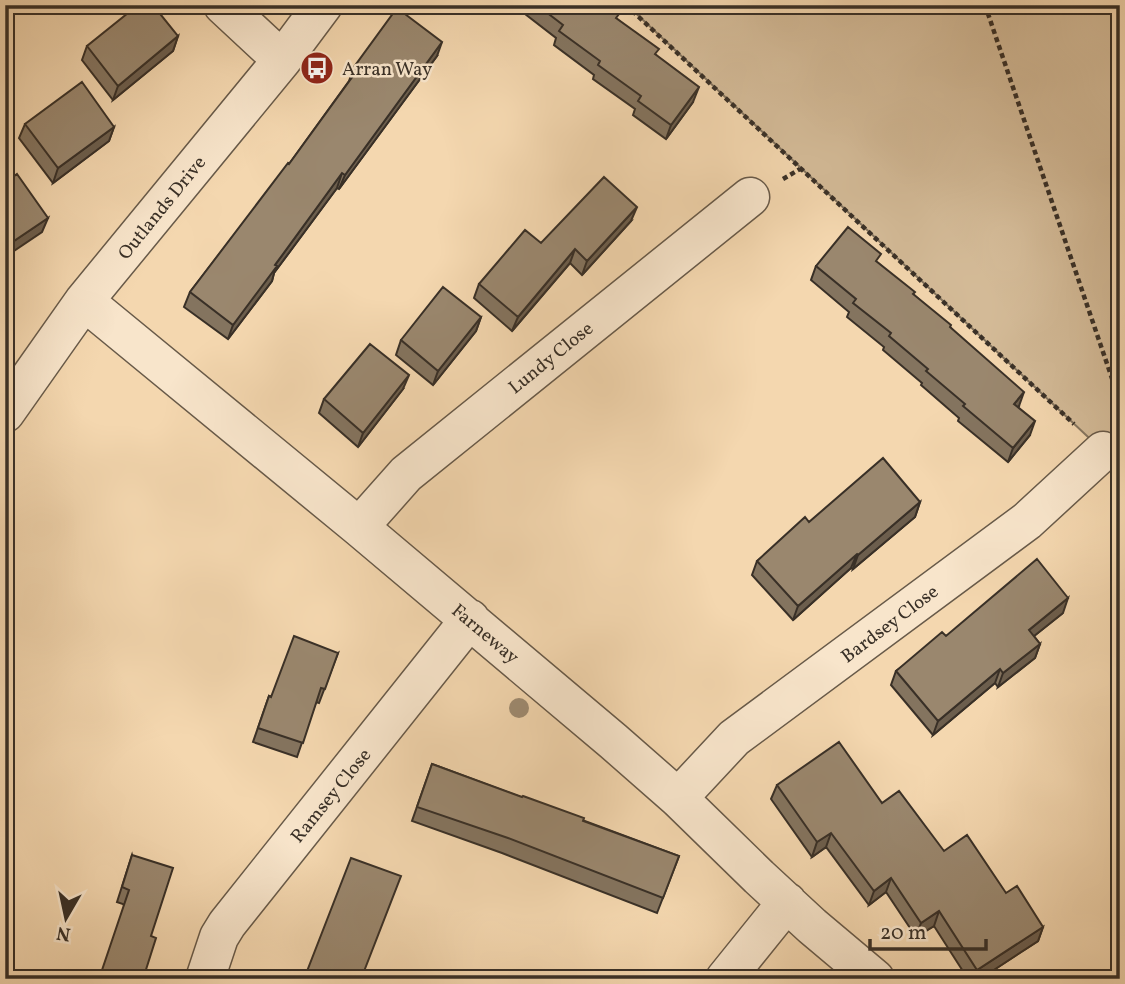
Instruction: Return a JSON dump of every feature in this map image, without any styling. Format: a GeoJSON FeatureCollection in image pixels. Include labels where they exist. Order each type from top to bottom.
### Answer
{"type":"FeatureCollection","features":[{"type":"Feature","properties":{"kind":"street"},"geometry":{"type":"LineString","coordinates":[[223,5],[282,60]]}},
{"type":"Feature","properties":{"kind":"street","name":"Outlands Drive"},"geometry":{"type":"LineString","coordinates":[[5,413],[84,301],[282,60],[323,5]]}},
{"type":"Feature","properties":{"kind":"street","name":"Lundy Close"},"geometry":{"type":"LineString","coordinates":[[359,527],[406,474],[750,197]]}},
{"type":"Feature","properties":{"kind":"street","name":"Farneway"},"geometry":{"type":"LineString","coordinates":[[84,301],[359,527],[678,798],[812,926],[875,979]]}},
{"type":"Feature","properties":{"kind":"street","name":"Bardsey Close"},"geometry":{"type":"LineString","coordinates":[[678,798],[734,738],[1027,521],[1102,451]]}},
{"type":"Feature","properties":{"kind":"street","name":"Ramsey Close"},"geometry":{"type":"LineString","coordinates":[[205,979],[219,937],[227,923],[470,620]]}},
{"type":"Feature","properties":{"kind":"street"},"geometry":{"type":"LineString","coordinates":[[725,979],[788,902]]}},
{"type":"Feature","properties":{"kind":"path"},"geometry":{"type":"LineString","coordinates":[[626,5],[1102,451]]}},
{"type":"Feature","properties":{"kind":"path"},"geometry":{"type":"LineString","coordinates":[[985,5],[1120,402]]}},
{"type":"Feature","properties":{"kind":"shaded area"},"geometry":{"type":"Polygon","coordinates":[[[627,5],[1120,5],[1120,469],[1103,451],[627,5]]]}},
{"type":"Feature","properties":{"kind":"building"},"geometry":{"type":"Polygon","coordinates":[[[138,5],[153,5],[178,36],[118,86],[87,46],[138,5]]]}},
{"type":"Feature","properties":{"kind":"building"},"geometry":{"type":"Polygon","coordinates":[[[537,5],[607,5],[619,14],[616,18],[659,49],[655,54],[699,87],[671,125],[638,101],[641,96],[598,65],[600,61],[559,31],[563,25],[537,5]]]}},
{"type":"Feature","properties":{"kind":"building"},"geometry":{"type":"Polygon","coordinates":[[[397,8],[442,42],[345,175],[342,173],[233,325],[190,292],[289,164],[358,69],[354,67],[397,8]]]}},
{"type":"Feature","properties":{"kind":"building"},"geometry":{"type":"Polygon","coordinates":[[[82,82],[114,127],[58,168],[25,124],[82,82]]]}},
{"type":"Feature","properties":{"kind":"building"},"geometry":{"type":"Polygon","coordinates":[[[17,174],[48,218],[5,247],[5,183],[17,174]]]}},
{"type":"Feature","properties":{"kind":"building"},"geometry":{"type":"Polygon","coordinates":[[[604,177],[637,207],[587,261],[575,249],[518,317],[479,284],[525,230],[541,243],[604,177]]]}},
{"type":"Feature","properties":{"kind":"building"},"geometry":{"type":"Polygon","coordinates":[[[848,227],[881,254],[876,261],[915,292],[913,294],[1024,392],[1014,404],[1035,421],[1013,448],[963,406],[965,404],[889,336],[891,333],[853,303],[856,299],[816,266],[848,227]]]}},
{"type":"Feature","properties":{"kind":"building"},"geometry":{"type":"Polygon","coordinates":[[[443,287],[481,317],[438,371],[401,340],[443,287]]]}},
{"type":"Feature","properties":{"kind":"building"},"geometry":{"type":"Polygon","coordinates":[[[370,344],[409,375],[363,433],[324,399],[370,344]]]}},
{"type":"Feature","properties":{"kind":"building"},"geometry":{"type":"Polygon","coordinates":[[[883,458],[920,502],[798,606],[757,561],[805,517],[809,522],[883,458]]]}},
{"type":"Feature","properties":{"kind":"building"},"geometry":{"type":"Polygon","coordinates":[[[1037,559],[1068,598],[1029,630],[1040,644],[1003,673],[1000,669],[938,721],[896,671],[942,632],[946,636],[1037,559]]]}},
{"type":"Feature","properties":{"kind":"building"},"geometry":{"type":"Polygon","coordinates":[[[294,636],[338,653],[325,689],[321,688],[303,743],[258,728],[294,636]]]}},
{"type":"Feature","properties":{"kind":"building"},"geometry":{"type":"Polygon","coordinates":[[[839,742],[882,803],[899,791],[944,851],[967,835],[1006,893],[1017,886],[1043,927],[977,970],[939,911],[921,923],[891,878],[874,891],[831,833],[817,842],[777,785],[839,742]]]}},
{"type":"Feature","properties":{"kind":"building"},"geometry":{"type":"Polygon","coordinates":[[[432,764],[584,818],[583,821],[679,856],[663,898],[508,838],[417,807],[432,764]]]}},
{"type":"Feature","properties":{"kind":"building"},"geometry":{"type":"Polygon","coordinates":[[[132,855],[173,868],[151,936],[156,938],[143,979],[99,979],[129,890],[122,887],[132,855]]]}},
{"type":"Feature","properties":{"kind":"building"},"geometry":{"type":"Polygon","coordinates":[[[351,858],[401,876],[361,979],[304,979],[351,858]]]}},
{"type":"Feature","properties":{"kind":"place","name":"Arran Way"},"geometry":{"type":"Point","coordinates":[317,68]}}]}
